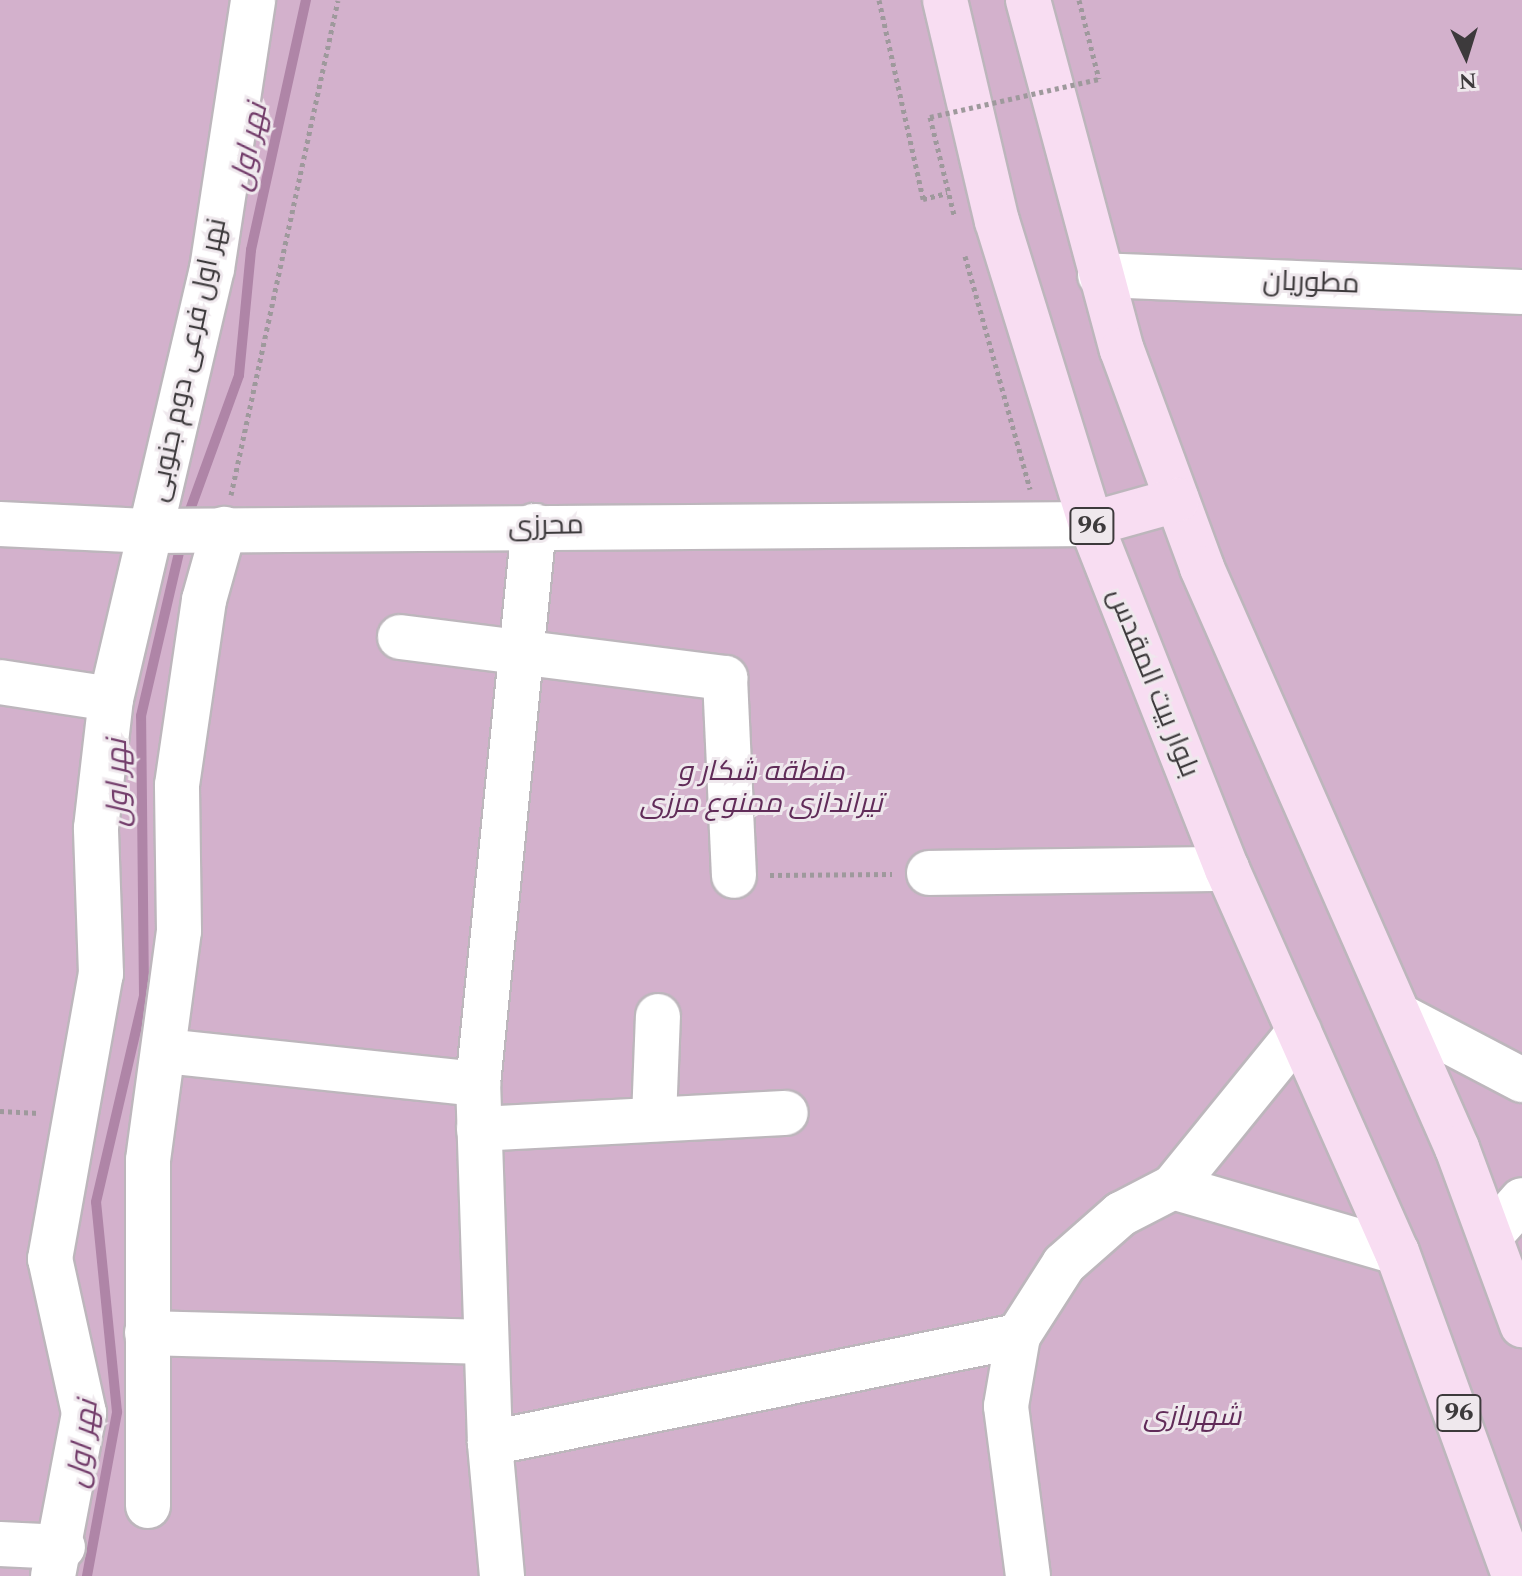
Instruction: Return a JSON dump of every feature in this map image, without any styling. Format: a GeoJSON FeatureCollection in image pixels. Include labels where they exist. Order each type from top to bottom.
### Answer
{"type":"FeatureCollection","features":[{"type":"Feature","properties":{"kind":"main road","name":"بلوار بیت المقدس"},"geometry":{"type":"LineString","coordinates":[[945,0],[997,221],[1091,524],[1227,869],[1299,1032]]}},
{"type":"Feature","properties":{"kind":"main road"},"geometry":{"type":"LineString","coordinates":[[1028,0],[1100,275],[1177,500],[1492,1234],[1522,1325]]}},
{"type":"Feature","properties":{"kind":"main road"},"geometry":{"type":"LineString","coordinates":[[1091,524],[1177,500]]}},
{"type":"Feature","properties":{"kind":"main road","name":"96"},"geometry":{"type":"LineString","coordinates":[[1299,1032],[1397,1252],[1514,1576]]}},
{"type":"Feature","properties":{"kind":"street","name":"نهر اول فرعی دوم جنوبی"},"geometry":{"type":"LineString","coordinates":[[186,530],[212,269],[253,0]]}},
{"type":"Feature","properties":{"kind":"street","name":"مطوریان"},"geometry":{"type":"LineString","coordinates":[[1100,275],[1522,292]]}},
{"type":"Feature","properties":{"kind":"street","name":"محرزی"},"geometry":{"type":"LineString","coordinates":[[0,524],[186,530],[1091,524]]}},
{"type":"Feature","properties":{"kind":"street"},"geometry":{"type":"LineString","coordinates":[[502,1576],[490,1443],[478,1084],[534,526]]}},
{"type":"Feature","properties":{"kind":"street"},"geometry":{"type":"LineString","coordinates":[[0,1544],[58,1562],[84,1413],[50,1259],[101,974],[96,828],[111,699],[186,530]]}},
{"type":"Feature","properties":{"kind":"street"},"geometry":{"type":"LineString","coordinates":[[148,1506],[148,1160],[179,931],[177,785],[204,600],[186,530]]}},
{"type":"Feature","properties":{"kind":"street"},"geometry":{"type":"LineString","coordinates":[[400,637],[725,678],[734,876]]}},
{"type":"Feature","properties":{"kind":"street"},"geometry":{"type":"LineString","coordinates":[[0,682],[111,699]]}},
{"type":"Feature","properties":{"kind":"street"},"geometry":{"type":"LineString","coordinates":[[929,873],[1227,869]]}},
{"type":"Feature","properties":{"kind":"street"},"geometry":{"type":"LineString","coordinates":[[654,1119],[658,1016]]}},
{"type":"Feature","properties":{"kind":"street"},"geometry":{"type":"LineString","coordinates":[[1400,1016],[1522,1080]]}},
{"type":"Feature","properties":{"kind":"street"},"geometry":{"type":"LineString","coordinates":[[1028,1576],[1006,1406],[1018,1336],[1064,1264],[1121,1214],[1173,1187],[1299,1032]]}},
{"type":"Feature","properties":{"kind":"street"},"geometry":{"type":"LineString","coordinates":[[164,1051],[478,1084]]}},
{"type":"Feature","properties":{"kind":"street"},"geometry":{"type":"LineString","coordinates":[[479,1129],[786,1113]]}},
{"type":"Feature","properties":{"kind":"street"},"geometry":{"type":"LineString","coordinates":[[1173,1187],[1397,1252]]}},
{"type":"Feature","properties":{"kind":"street"},"geometry":{"type":"LineString","coordinates":[[1492,1234],[1522,1200]]}},
{"type":"Feature","properties":{"kind":"street"},"geometry":{"type":"LineString","coordinates":[[147,1333],[486,1342]]}},
{"type":"Feature","properties":{"kind":"street"},"geometry":{"type":"LineString","coordinates":[[490,1443],[1018,1336]]}},
{"type":"Feature","properties":{"kind":"path"},"geometry":{"type":"LineString","coordinates":[[186,530],[338,0]]}},
{"type":"Feature","properties":{"kind":"path"},"geometry":{"type":"LineString","coordinates":[[879,0],[923,199],[947,193]]}},
{"type":"Feature","properties":{"kind":"path"},"geometry":{"type":"LineString","coordinates":[[956,223],[930,117],[1099,79],[1079,0]]}},
{"type":"Feature","properties":{"kind":"path"},"geometry":{"type":"LineString","coordinates":[[960,238],[1040,525]]}},
{"type":"Feature","properties":{"kind":"path"},"geometry":{"type":"LineString","coordinates":[[734,876],[929,873]]}},
{"type":"Feature","properties":{"kind":"green space","name":"منطقه شکار و تیراندازی ممنوع مرزی"},"geometry":{"type":"Polygon","coordinates":[[[0,0],[1522,0],[1522,1576],[0,1576],[0,0]]]}},
{"type":"Feature","properties":{"kind":"waterway","name":"نهر اول"},"geometry":{"type":"LineString","coordinates":[[186,521],[239,375],[251,250],[306,0]]}},
{"type":"Feature","properties":{"kind":"waterway","name":"نهر اول"},"geometry":{"type":"LineString","coordinates":[[87,1576],[117,1412],[96,1202],[144,995],[141,716],[182,540]]}},
{"type":"Feature","properties":{"kind":"park label","name":"شهربازی"},"geometry":{"type":"Point","coordinates":[1192,1417]}}]}
